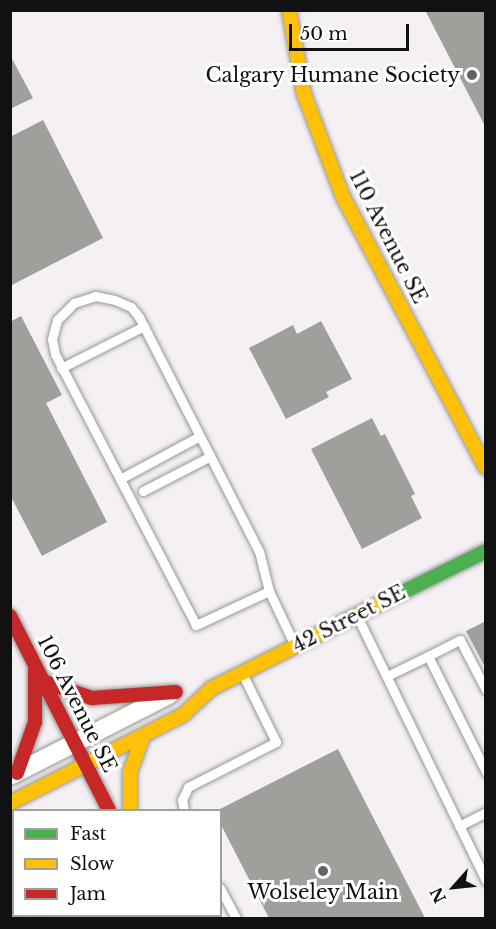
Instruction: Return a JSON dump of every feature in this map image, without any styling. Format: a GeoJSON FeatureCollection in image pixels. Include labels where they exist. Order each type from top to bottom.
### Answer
{"type":"FeatureCollection","features":[{"type":"Feature","properties":{"kind":"street","name":"110 Avenue SE"},"geometry":{"type":"LineString","coordinates":[[289,10],[304,94],[343,197],[486,468]]}},
{"type":"Feature","properties":{"kind":"street","name":"42 Street SE"},"geometry":{"type":"LineString","coordinates":[[10,804],[183,715],[212,688],[486,551]]}},
{"type":"Feature","properties":{"kind":"street","name":"106 Avenue SE"},"geometry":{"type":"LineString","coordinates":[[10,616],[109,809]]}},
{"type":"Feature","properties":{"kind":"street"},"geometry":{"type":"LineString","coordinates":[[14,774],[35,722],[34,663]]}},
{"type":"Feature","properties":{"kind":"street"},"geometry":{"type":"LineString","coordinates":[[45,682],[92,698],[176,692]]}},
{"type":"Feature","properties":{"kind":"street","name":"42 Street SE"},"geometry":{"type":"LineString","coordinates":[[14,774],[176,692],[212,688]]}},
{"type":"Feature","properties":{"kind":"street"},"geometry":{"type":"LineString","coordinates":[[130,809],[130,772],[143,736]]}},
{"type":"Feature","properties":{"kind":"lane"},"geometry":{"type":"LineString","coordinates":[[269,591],[196,625],[61,368],[52,339],[57,320],[74,303],[95,296],[116,300],[131,307],[144,326],[208,457],[259,551],[269,591],[295,646]]}},
{"type":"Feature","properties":{"kind":"lane"},"geometry":{"type":"LineString","coordinates":[[61,368],[144,326]]}},
{"type":"Feature","properties":{"kind":"lane"},"geometry":{"type":"LineString","coordinates":[[120,479],[198,437]]}},
{"type":"Feature","properties":{"kind":"lane"},"geometry":{"type":"LineString","coordinates":[[143,491],[208,457]]}},
{"type":"Feature","properties":{"kind":"lane"},"geometry":{"type":"LineString","coordinates":[[357,615],[486,880]]}},
{"type":"Feature","properties":{"kind":"lane"},"geometry":{"type":"LineString","coordinates":[[387,676],[460,640],[486,690]]}},
{"type":"Feature","properties":{"kind":"lane"},"geometry":{"type":"LineString","coordinates":[[428,656],[486,772]]}},
{"type":"Feature","properties":{"kind":"lane"},"geometry":{"type":"LineString","coordinates":[[184,809],[182,800],[188,788],[276,742],[242,673]]}},
{"type":"Feature","properties":{"kind":"lane"},"geometry":{"type":"LineString","coordinates":[[459,826],[486,812]]}},
{"type":"Feature","properties":{"kind":"lane"},"geometry":{"type":"LineString","coordinates":[[222,892],[236,918]]}},
{"type":"Feature","properties":{"kind":"shaded area"},"geometry":{"type":"Polygon","coordinates":[[[10,11],[485,11],[485,918],[11,918],[10,11]]]}},
{"type":"Feature","properties":{"kind":"building","name":"Calgary Humane Society"},"geometry":{"type":"Polygon","coordinates":[[[425,10],[486,10],[486,128],[425,10]]]}},
{"type":"Feature","properties":{"kind":"building"},"geometry":{"type":"Polygon","coordinates":[[[10,55],[33,98],[10,109],[10,55]]]}},
{"type":"Feature","properties":{"kind":"building"},"geometry":{"type":"Polygon","coordinates":[[[43,120],[103,238],[10,286],[10,137],[43,120]]]}},
{"type":"Feature","properties":{"kind":"building"},"geometry":{"type":"Polygon","coordinates":[[[21,316],[62,395],[46,403],[107,522],[42,556],[10,495],[10,322],[21,316]]]}},
{"type":"Feature","properties":{"kind":"building"},"geometry":{"type":"Polygon","coordinates":[[[321,321],[352,379],[326,392],[329,397],[286,419],[249,348],[293,325],[297,334],[321,321]]]}},
{"type":"Feature","properties":{"kind":"building"},"geometry":{"type":"Polygon","coordinates":[[[372,418],[381,436],[385,434],[415,494],[411,496],[422,518],[362,549],[311,449],[372,418]]]}},
{"type":"Feature","properties":{"kind":"building"},"geometry":{"type":"Polygon","coordinates":[[[486,621],[486,669],[466,631],[486,621]]]}},
{"type":"Feature","properties":{"kind":"building","name":"Wolseley Main"},"geometry":{"type":"Polygon","coordinates":[[[338,749],[425,918],[269,918],[222,827],[222,809],[220,809],[338,749]]]}},
{"type":"Feature","properties":{"kind":"traffic: fast"},"geometry":{"type":"LineString","coordinates":[[387,600],[486,551]]}},
{"type":"Feature","properties":{"kind":"traffic: slow"},"geometry":{"type":"LineString","coordinates":[[289,10],[304,94],[343,197],[486,468]]}},
{"type":"Feature","properties":{"kind":"traffic: slow"},"geometry":{"type":"LineString","coordinates":[[10,803],[183,715],[212,688],[387,600]]}},
{"type":"Feature","properties":{"kind":"traffic: slow"},"geometry":{"type":"LineString","coordinates":[[130,809],[130,772],[143,736]]}},
{"type":"Feature","properties":{"kind":"traffic: jam"},"geometry":{"type":"LineString","coordinates":[[10,616],[108,809]]}},
{"type":"Feature","properties":{"kind":"traffic: jam"},"geometry":{"type":"LineString","coordinates":[[17,773],[35,722],[35,669]]}},
{"type":"Feature","properties":{"kind":"traffic: jam"},"geometry":{"type":"LineString","coordinates":[[45,682],[92,698],[176,692]]}},
{"type":"Feature","properties":{"kind":"place","name":"Calgary Humane Society"},"geometry":{"type":"Point","coordinates":[472,75]}},
{"type":"Feature","properties":{"kind":"place","name":"Wolseley Main"},"geometry":{"type":"Point","coordinates":[323,871]}}]}
